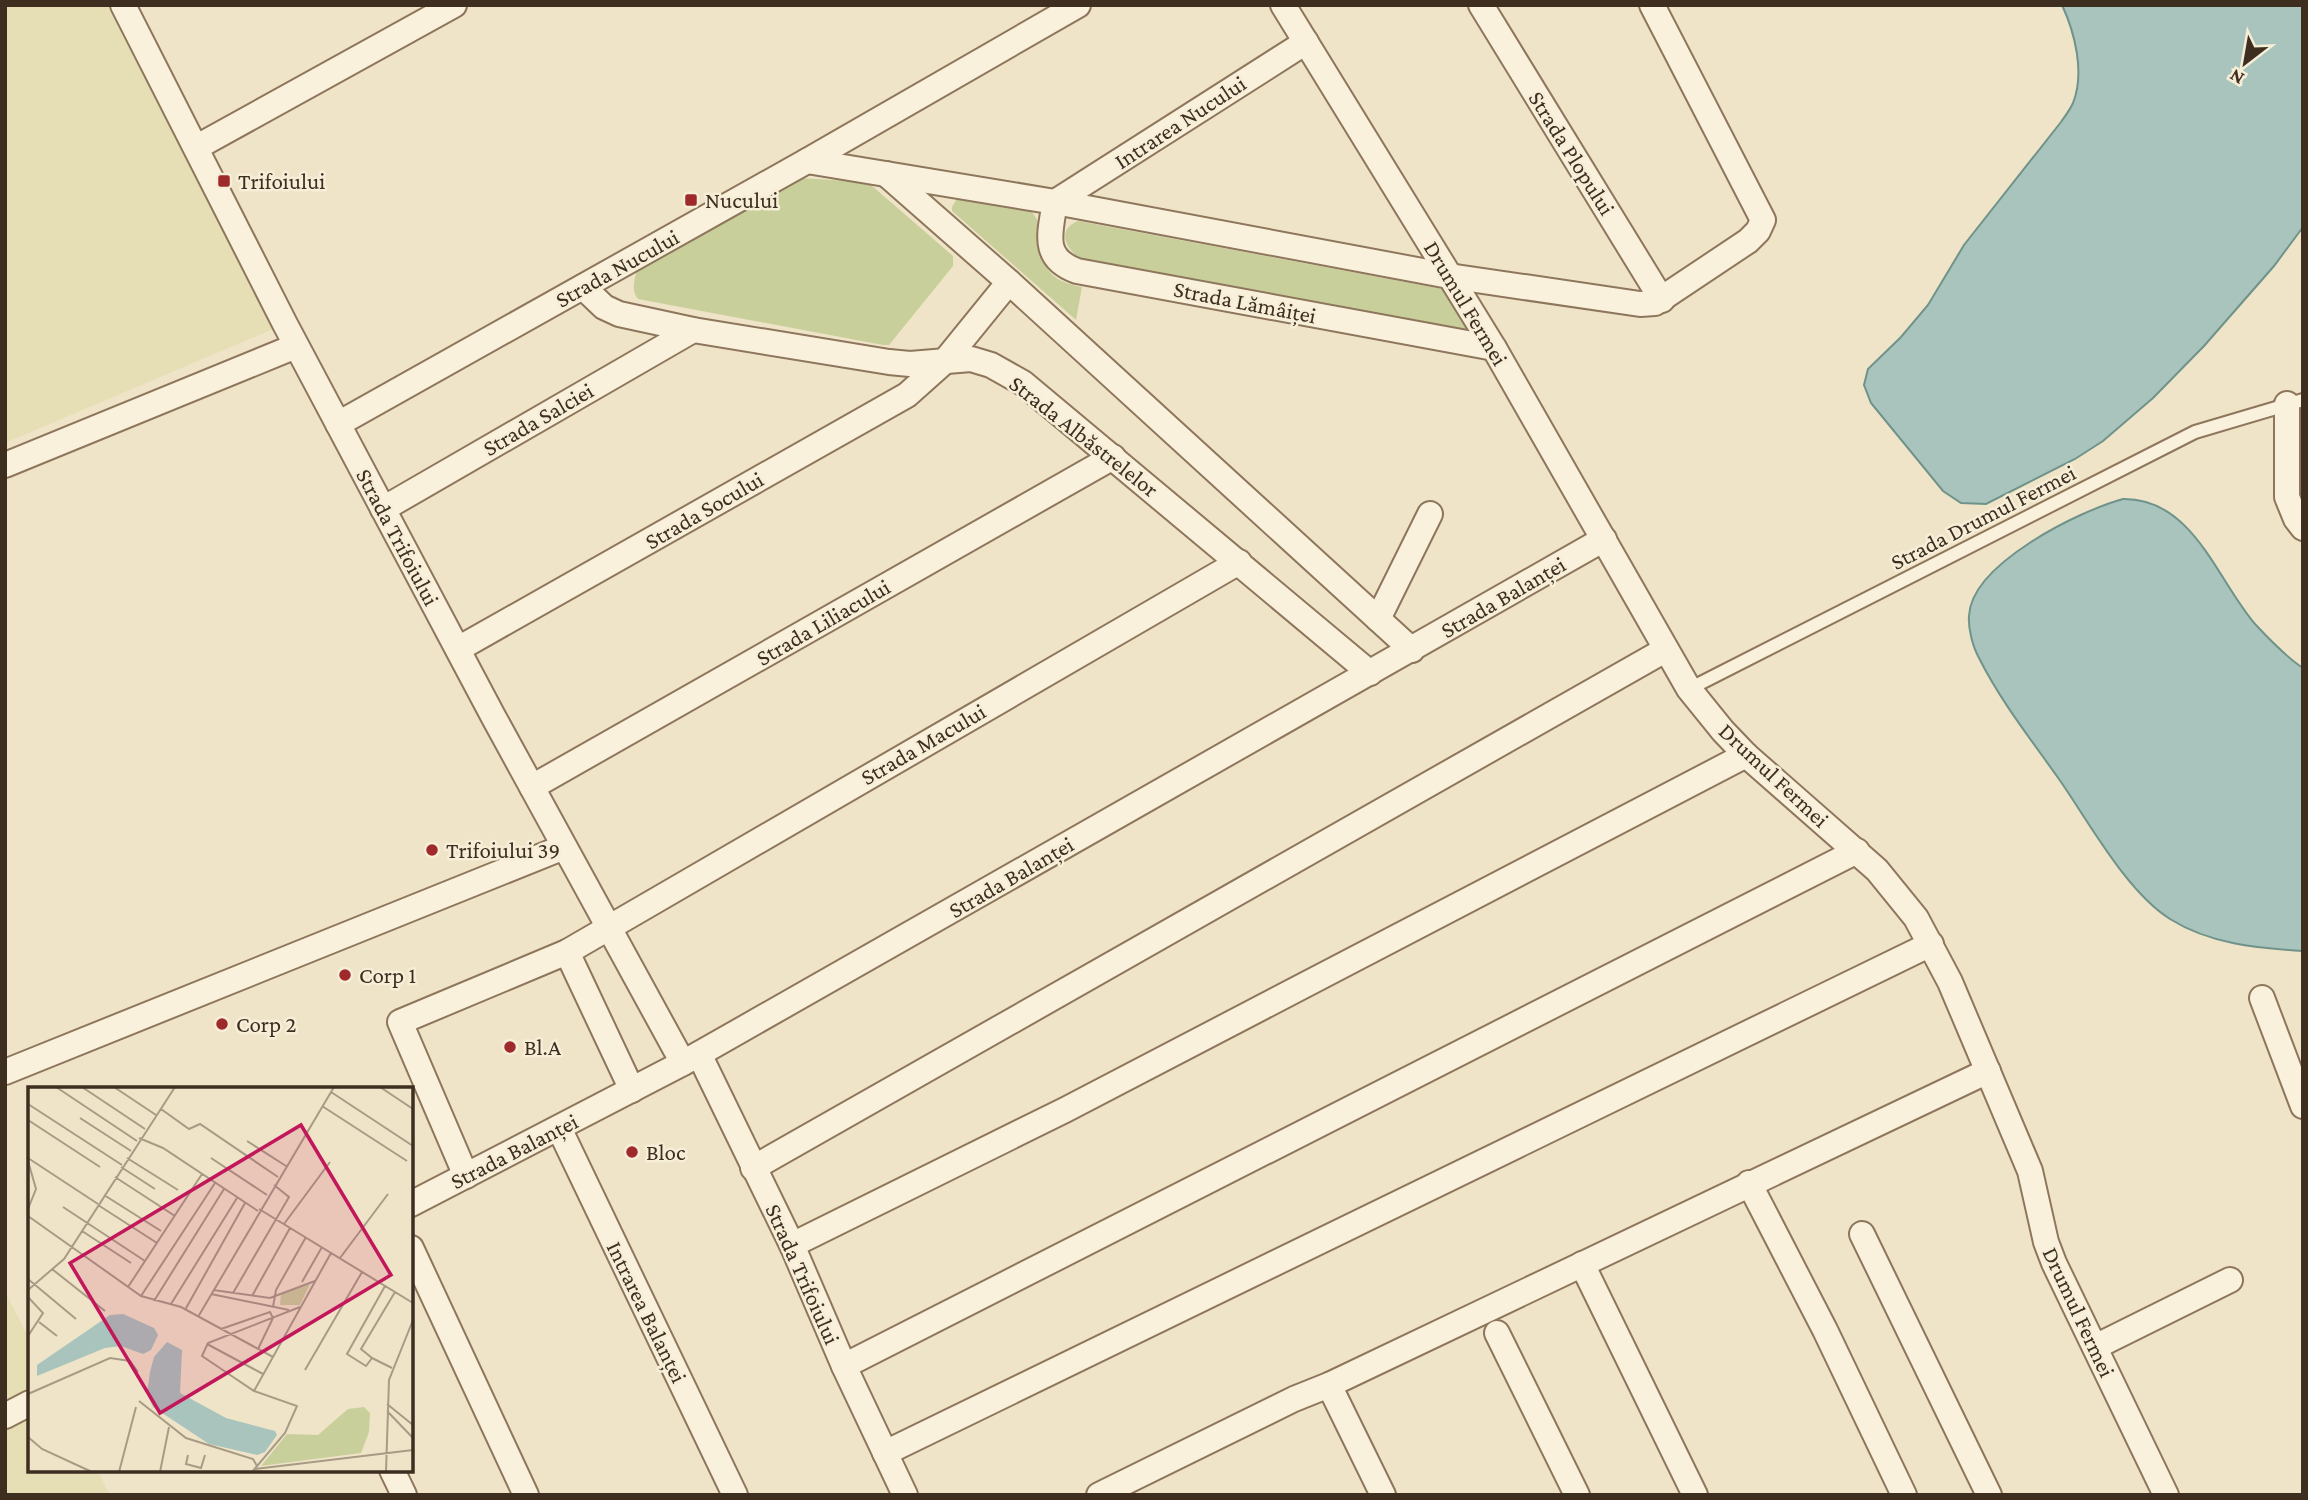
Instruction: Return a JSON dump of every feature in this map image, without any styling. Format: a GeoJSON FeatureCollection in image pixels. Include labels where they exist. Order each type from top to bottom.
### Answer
{"type":"FeatureCollection","features":[{"type":"Feature","properties":{"kind":"street","name":"Strada Trifoiului"},"geometry":{"type":"LineString","coordinates":[[123,5],[296,346],[607,927],[691,1059],[753,1168],[792,1245],[844,1366],[905,1495]]}},
{"type":"Feature","properties":{"kind":"street"},"geometry":{"type":"LineString","coordinates":[[197,147],[454,5]]}},
{"type":"Feature","properties":{"kind":"street","name":"Strada Nucului"},"geometry":{"type":"LineString","coordinates":[[338,424],[807,161],[1078,5]]}},
{"type":"Feature","properties":{"kind":"street","name":"Drumul Fermei"},"geometry":{"type":"LineString","coordinates":[[1283,5],[1494,348],[1689,689],[1746,755],[1857,851],[1899,895],[1931,944],[1950,982],[2030,1171],[2046,1242],[2054,1264],[2166,1495]]}},
{"type":"Feature","properties":{"kind":"street","name":"Strada Plopului"},"geometry":{"type":"LineString","coordinates":[[1481,5],[1662,300]]}},
{"type":"Feature","properties":{"kind":"street"},"geometry":{"type":"LineString","coordinates":[[807,161],[1055,202],[1449,276],[1647,305],[1662,300],[1748,241],[1758,231],[1763,220],[1652,5]]}},
{"type":"Feature","properties":{"kind":"street","name":"Intrarea Nucului"},"geometry":{"type":"LineString","coordinates":[[1055,202],[1306,42]]}},
{"type":"Feature","properties":{"kind":"street"},"geometry":{"type":"LineString","coordinates":[[886,174],[1009,282],[1412,650]]}},
{"type":"Feature","properties":{"kind":"street","name":"Strada Lămâiței"},"geometry":{"type":"LineString","coordinates":[[1055,202],[1051,250],[1060,263],[1077,271],[1494,348]]}},
{"type":"Feature","properties":{"kind":"street","name":"Strada Socului"},"geometry":{"type":"LineString","coordinates":[[458,649],[907,395],[944,362],[1009,282]]}},
{"type":"Feature","properties":{"kind":"street","name":"Strada Albăstrelelor"},"geometry":{"type":"LineString","coordinates":[[583,287],[604,307],[619,314],[692,330],[889,362],[971,359],[991,365],[1023,383],[1370,673]]}},
{"type":"Feature","properties":{"kind":"street","name":"Strada Salciei"},"geometry":{"type":"LineString","coordinates":[[383,509],[692,330]]}},
{"type":"Feature","properties":{"kind":"street"},"geometry":{"type":"LineString","coordinates":[[5,465],[296,346]]}},
{"type":"Feature","properties":{"kind":"street"},"geometry":{"type":"LineString","coordinates":[[2295,402],[2287,497],[2303,528]]}},
{"type":"Feature","properties":{"kind":"street","name":"Strada Liliacului"},"geometry":{"type":"LineString","coordinates":[[532,787],[1113,457]]}},
{"type":"Feature","properties":{"kind":"street"},"geometry":{"type":"LineString","coordinates":[[1378,619],[1430,514]]}},
{"type":"Feature","properties":{"kind":"street","name":"Strada Balanței"},"geometry":{"type":"LineString","coordinates":[[413,1203],[691,1059],[1604,539]]}},
{"type":"Feature","properties":{"kind":"street","name":"Strada Macului"},"geometry":{"type":"LineString","coordinates":[[466,1175],[400,1022],[567,952],[1239,562]]}},
{"type":"Feature","properties":{"kind":"street"},"geometry":{"type":"LineString","coordinates":[[753,1168],[1665,650]]}},
{"type":"Feature","properties":{"kind":"street"},"geometry":{"type":"LineString","coordinates":[[792,1245],[1077,1103],[1746,755]]}},
{"type":"Feature","properties":{"kind":"street"},"geometry":{"type":"LineString","coordinates":[[5,1072],[564,847]]}},
{"type":"Feature","properties":{"kind":"street"},"geometry":{"type":"LineString","coordinates":[[844,1366],[1857,851]]}},
{"type":"Feature","properties":{"kind":"street"},"geometry":{"type":"LineString","coordinates":[[885,1453],[1931,944]]}},
{"type":"Feature","properties":{"kind":"street"},"geometry":{"type":"LineString","coordinates":[[567,952],[632,1090]]}},
{"type":"Feature","properties":{"kind":"street"},"geometry":{"type":"LineString","coordinates":[[2262,998],[2303,1107]]}},
{"type":"Feature","properties":{"kind":"street"},"geometry":{"type":"LineString","coordinates":[[1100,1495],[1294,1399],[1329,1385],[1987,1071]]}},
{"type":"Feature","properties":{"kind":"street","name":"Intrarea Balanței"},"geometry":{"type":"LineString","coordinates":[[559,1128],[735,1495]]}},
{"type":"Feature","properties":{"kind":"street"},"geometry":{"type":"LineString","coordinates":[[1749,1183],[1825,1329],[1904,1495]]}},
{"type":"Feature","properties":{"kind":"street"},"geometry":{"type":"LineString","coordinates":[[1862,1234],[1989,1495]]}},
{"type":"Feature","properties":{"kind":"street"},"geometry":{"type":"LineString","coordinates":[[413,1252],[526,1495]]}},
{"type":"Feature","properties":{"kind":"street"},"geometry":{"type":"LineString","coordinates":[[1582,1264],[1695,1495]]}},
{"type":"Feature","properties":{"kind":"street"},"geometry":{"type":"LineString","coordinates":[[2095,1347],[2230,1280]]}},
{"type":"Feature","properties":{"kind":"street"},"geometry":{"type":"LineString","coordinates":[[1497,1333],[1577,1495]]}},
{"type":"Feature","properties":{"kind":"street"},"geometry":{"type":"LineString","coordinates":[[1329,1385],[1383,1495]]}},
{"type":"Feature","properties":{"kind":"street"},"geometry":{"type":"LineString","coordinates":[[5,1416],[28,1404]]}},
{"type":"Feature","properties":{"kind":"street"},"geometry":{"type":"LineString","coordinates":[[393,1472],[404,1495]]}},
{"type":"Feature","properties":{"kind":"lane","name":"Strada Drumul Fermei"},"geometry":{"type":"LineString","coordinates":[[1689,689],[2195,432],[2295,402]]}},
{"type":"Feature","properties":{"kind":"shaded area"},"geometry":{"type":"Polygon","coordinates":[[[5,5],[107,5],[285,324],[5,443],[5,5]]]}},
{"type":"Feature","properties":{"kind":"shaded area"},"geometry":{"type":"Polygon","coordinates":[[[5,1292],[28,1336],[28,1472],[98,1472],[110,1495],[5,1495],[5,1292]]]}},
{"type":"Feature","properties":{"kind":"green space"},"geometry":{"type":"Polygon","coordinates":[[[800,178],[864,182],[871,185],[953,256],[953,266],[889,345],[638,299],[634,293],[637,271],[800,178]]]}},
{"type":"Feature","properties":{"kind":"green space"},"geometry":{"type":"Polygon","coordinates":[[[962,197],[1029,209],[1037,219],[1045,264],[1052,274],[1063,282],[1082,287],[1076,320],[952,211],[956,200],[962,197]]]}},
{"type":"Feature","properties":{"kind":"green space"},"geometry":{"type":"Polygon","coordinates":[[[1078,221],[1448,290],[1470,330],[1084,261],[1069,247],[1065,236],[1071,225],[1078,221]]]}},
{"type":"Feature","properties":{"kind":"water"},"geometry":{"type":"Polygon","coordinates":[[[2062,5],[2303,5],[2303,227],[2274,266],[2204,346],[2153,398],[2103,441],[2075,459],[1986,504],[1961,503],[1943,491],[1871,403],[1864,385],[1868,369],[1901,337],[1928,305],[1964,245],[2072,106],[2077,91],[2077,53],[2062,5]]]}},
{"type":"Feature","properties":{"kind":"water"},"geometry":{"type":"Polygon","coordinates":[[[2123,499],[2147,502],[2168,512],[2186,527],[2255,624],[2303,668],[2303,951],[2251,946],[2217,939],[2185,927],[2154,907],[2110,856],[2007,706],[1975,649],[1969,616],[1974,597],[1988,577],[2007,559],[2055,528],[2123,499]]]}},
{"type":"Feature","properties":{"kind":"place","name":"Trifoiului"},"geometry":{"type":"Point","coordinates":[224,181]}},
{"type":"Feature","properties":{"kind":"place","name":"Nucului"},"geometry":{"type":"Point","coordinates":[691,200]}},
{"type":"Feature","properties":{"kind":"place","name":"Trifoiului 39"},"geometry":{"type":"Point","coordinates":[432,850]}},
{"type":"Feature","properties":{"kind":"place","name":"Corp 1"},"geometry":{"type":"Point","coordinates":[345,975]}},
{"type":"Feature","properties":{"kind":"place","name":"Corp 2"},"geometry":{"type":"Point","coordinates":[222,1024]}},
{"type":"Feature","properties":{"kind":"place","name":"Bl.A"},"geometry":{"type":"Point","coordinates":[510,1047]}},
{"type":"Feature","properties":{"kind":"place","name":"Bloc"},"geometry":{"type":"Point","coordinates":[632,1152]}}]}
